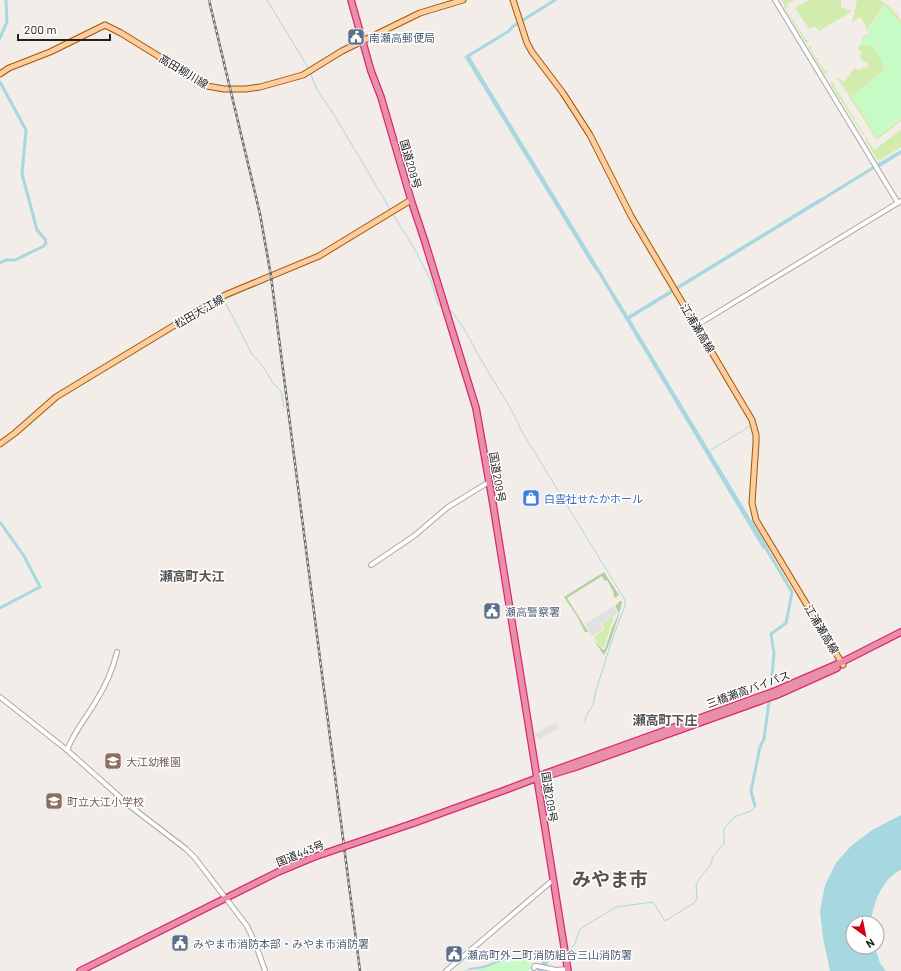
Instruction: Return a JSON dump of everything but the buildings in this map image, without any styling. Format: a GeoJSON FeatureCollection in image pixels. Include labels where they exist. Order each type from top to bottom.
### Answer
{"type":"FeatureCollection","features":[{"type":"Feature","properties":{"kind":"highway","name":"国道209号"},"geometry":{"type":"LineString","coordinates":[[351,0],[371,70],[381,97],[411,200],[476,408],[568,970]]}},
{"type":"Feature","properties":{"kind":"highway","name":"三橋瀬高バイパス"},"geometry":{"type":"LineString","coordinates":[[842,664],[901,632]]}},
{"type":"Feature","properties":{"kind":"highway","name":"三橋瀬高バイパス"},"geometry":{"type":"LineString","coordinates":[[537,778],[544,774],[775,691],[842,664],[901,635]]}},
{"type":"Feature","properties":{"kind":"highway","name":"国道443号"},"geometry":{"type":"LineString","coordinates":[[80,971],[278,872],[314,857],[414,823],[537,778]]}},
{"type":"Feature","properties":{"kind":"main road","name":"高田柳川線"},"geometry":{"type":"LineString","coordinates":[[2,72],[50,52],[105,25],[212,88],[246,89],[260,87],[303,75],[342,51],[420,13],[464,0]]}},
{"type":"Feature","properties":{"kind":"main road","name":"江浦瀬高線"},"geometry":{"type":"LineString","coordinates":[[513,0],[532,52],[563,93],[596,146],[625,204],[746,410],[754,427],[756,443],[752,502],[756,520],[842,664]]}},
{"type":"Feature","properties":{"kind":"main road","name":"松田大江線"},"geometry":{"type":"LineString","coordinates":[[0,444],[15,433],[56,397],[198,311],[225,295],[319,256],[411,200]]}},
{"type":"Feature","properties":{"kind":"street"},"geometry":{"type":"LineString","coordinates":[[697,325],[899,202],[775,0]]}},
{"type":"Feature","properties":{"kind":"street"},"geometry":{"type":"LineString","coordinates":[[371,565],[414,536],[448,506],[489,482]]}},
{"type":"Feature","properties":{"kind":"street"},"geometry":{"type":"LineString","coordinates":[[67,750],[73,735],[96,700],[115,660],[117,652]]}},
{"type":"Feature","properties":{"kind":"street"},"geometry":{"type":"LineString","coordinates":[[0,697],[67,750],[130,806],[195,858],[248,926],[265,971]]}},
{"type":"Feature","properties":{"kind":"street"},"geometry":{"type":"LineString","coordinates":[[446,971],[553,880]]}},
{"type":"Feature","properties":{"kind":"street"},"geometry":{"type":"LineString","coordinates":[[534,968],[537,966],[556,970],[568,970]]}},
{"type":"Feature","properties":{"kind":"green space"},"geometry":{"type":"Polygon","coordinates":[[[781,0],[794,0],[786,5],[788,7],[786,9],[806,40],[809,41],[806,43],[784,7],[785,6],[781,0]]]}},
{"type":"Feature","properties":{"kind":"green space"},"geometry":{"type":"Polygon","coordinates":[[[809,0],[841,0],[841,7],[852,11],[819,31],[815,26],[809,29],[795,8],[809,0]]]}},
{"type":"Feature","properties":{"kind":"green space"},"geometry":{"type":"Polygon","coordinates":[[[857,0],[880,0],[890,7],[899,17],[901,24],[884,5],[868,28],[869,33],[861,17],[852,22],[857,0]]]}},
{"type":"Feature","properties":{"kind":"green space"},"geometry":{"type":"Polygon","coordinates":[[[885,6],[901,24],[901,118],[877,137],[852,97],[885,69],[877,52],[871,46],[862,45],[861,42],[869,35],[869,28],[885,6]]]}},
{"type":"Feature","properties":{"kind":"green space"},"geometry":{"type":"Polygon","coordinates":[[[869,34],[863,40],[862,38],[869,34]]]}},
{"type":"Feature","properties":{"kind":"green space"},"geometry":{"type":"Polygon","coordinates":[[[868,44],[877,51],[885,69],[852,97],[877,137],[901,119],[901,121],[877,140],[836,78],[837,77],[844,82],[855,68],[859,71],[861,67],[866,68],[869,66],[867,62],[860,58],[861,51],[858,49],[859,46],[868,44]]]}},
{"type":"Feature","properties":{"kind":"green space"},"geometry":{"type":"Polygon","coordinates":[[[811,45],[812,47],[810,48],[825,71],[827,70],[828,73],[824,73],[808,47],[811,45]]]}},
{"type":"Feature","properties":{"kind":"green space"},"geometry":{"type":"Polygon","coordinates":[[[832,81],[863,133],[866,134],[863,135],[830,83],[832,81]]]}},
{"type":"Feature","properties":{"kind":"green space"},"geometry":{"type":"Polygon","coordinates":[[[901,130],[901,147],[878,161],[865,139],[868,137],[867,139],[874,150],[901,130]]]}},
{"type":"Feature","properties":{"kind":"green space"},"geometry":{"type":"Polygon","coordinates":[[[604,572],[619,595],[615,598],[607,580],[605,581],[602,576],[567,598],[588,632],[585,632],[577,616],[564,597],[604,572]]]}},
{"type":"Feature","properties":{"kind":"green space"},"geometry":{"type":"Polygon","coordinates":[[[622,601],[620,611],[614,629],[604,655],[593,639],[603,650],[605,649],[619,613],[615,606],[622,601]]]}},
{"type":"Feature","properties":{"kind":"green space"},"geometry":{"type":"Polygon","coordinates":[[[614,616],[604,647],[602,648],[595,639],[595,636],[605,629],[602,624],[614,616]]]}},
{"type":"Feature","properties":{"kind":"green space"},"geometry":{"type":"Polygon","coordinates":[[[526,960],[534,964],[528,971],[473,971],[506,961],[508,963],[526,960]]]}},
{"type":"Feature","properties":{"kind":"shaded area"},"geometry":{"type":"Polygon","coordinates":[[[613,606],[618,613],[600,624],[603,629],[592,636],[585,624],[613,606]]]}},
{"type":"Feature","properties":{"kind":"shaded area"},"geometry":{"type":"Polygon","coordinates":[[[556,722],[559,728],[539,740],[535,734],[556,722]]]}},
{"type":"Feature","properties":{"kind":"water"},"geometry":{"type":"Polygon","coordinates":[[[464,56],[470,57],[628,316],[819,199],[824,197],[826,199],[630,319],[767,546],[763,549],[597,272],[464,56]]]}},
{"type":"Feature","properties":{"kind":"water"},"geometry":{"type":"Polygon","coordinates":[[[901,150],[901,154],[875,170],[873,166],[901,150]]]}},
{"type":"Feature","properties":{"kind":"water"},"geometry":{"type":"Polygon","coordinates":[[[901,815],[901,870],[894,874],[884,885],[876,900],[872,915],[845,915],[845,955],[878,955],[880,963],[886,971],[830,971],[823,938],[820,911],[825,885],[836,863],[851,846],[872,830],[901,815]]]}},
{"type":"Feature","properties":{"kind":"water"},"geometry":{"type":"Polygon","coordinates":[[[509,956],[544,959],[544,961],[508,959],[485,968],[464,971],[470,968],[486,965],[509,956]]]}},
{"type":"Feature","properties":{"kind":"waterway"},"geometry":{"type":"LineString","coordinates":[[0,38],[7,22],[6,0]]}},
{"type":"Feature","properties":{"kind":"waterway"},"geometry":{"type":"LineString","coordinates":[[267,0],[309,69]]}},
{"type":"Feature","properties":{"kind":"waterway"},"geometry":{"type":"LineString","coordinates":[[470,59],[468,56],[555,0]]}},
{"type":"Feature","properties":{"kind":"waterway"},"geometry":{"type":"LineString","coordinates":[[310,72],[317,90],[330,108],[390,209]]}},
{"type":"Feature","properties":{"kind":"waterway"},"geometry":{"type":"LineString","coordinates":[[0,82],[26,130],[22,174],[37,230],[45,239],[46,243],[44,246],[15,260],[6,260],[0,263]]}},
{"type":"Feature","properties":{"kind":"waterway"},"geometry":{"type":"LineString","coordinates":[[821,200],[876,166]]}},
{"type":"Feature","properties":{"kind":"waterway"},"geometry":{"type":"LineString","coordinates":[[393,214],[415,250],[431,281],[438,305],[442,307]]}},
{"type":"Feature","properties":{"kind":"waterway"},"geometry":{"type":"LineString","coordinates":[[266,282],[224,300],[252,354],[264,368],[273,383],[281,391],[284,407]]}},
{"type":"Feature","properties":{"kind":"waterway"},"geometry":{"type":"LineString","coordinates":[[449,309],[463,328],[508,404],[521,430],[625,600],[625,606],[614,634],[596,690],[593,705],[586,716],[585,723]]}},
{"type":"Feature","properties":{"kind":"waterway"},"geometry":{"type":"LineString","coordinates":[[711,450],[750,426]]}},
{"type":"Feature","properties":{"kind":"waterway"},"geometry":{"type":"LineString","coordinates":[[0,522],[24,556],[40,587],[0,608]]}},
{"type":"Feature","properties":{"kind":"waterway"},"geometry":{"type":"LineString","coordinates":[[764,545],[792,592],[786,623],[771,634],[774,653],[771,687]]}},
{"type":"Feature","properties":{"kind":"waterway"},"geometry":{"type":"LineString","coordinates":[[755,806],[751,791],[760,747],[764,739],[769,702]]}},
{"type":"Feature","properties":{"kind":"waterway"},"geometry":{"type":"LineString","coordinates":[[570,949],[575,944],[580,929],[616,907],[653,902],[665,921],[694,903],[697,899],[696,885],[699,879],[709,867],[714,855],[724,844],[724,829],[734,817],[751,811],[755,806]]}},
{"type":"Feature","properties":{"kind":"waterway"},"geometry":{"type":"LineString","coordinates":[[540,971],[549,956],[561,951]]}},
{"type":"Feature","properties":{"kind":"railway"},"geometry":{"type":"LineString","coordinates":[[209,0],[260,214],[271,276],[360,971]]}},
{"type":"Feature","properties":{"kind":"place","name":"南瀬高郵便局"},"geometry":{"type":"Point","coordinates":[356,37]}},
{"type":"Feature","properties":{"kind":"place","name":"白雲社せたかホール"},"geometry":{"type":"Point","coordinates":[531,498]}},
{"type":"Feature","properties":{"kind":"place","name":"瀬高警察署"},"geometry":{"type":"Point","coordinates":[492,611]}},
{"type":"Feature","properties":{"kind":"place","name":"大江幼稚園"},"geometry":{"type":"Point","coordinates":[113,761]}},
{"type":"Feature","properties":{"kind":"place","name":"町立大江小学校"},"geometry":{"type":"Point","coordinates":[54,801]}},
{"type":"Feature","properties":{"kind":"place","name":"みやま市消防本部・みやま市消防署"},"geometry":{"type":"Point","coordinates":[180,943]}},
{"type":"Feature","properties":{"kind":"place","name":"瀬高町外二町消防組合三山消防署"},"geometry":{"type":"Point","coordinates":[454,954]}},
{"type":"Feature","properties":{"kind":"district","name":"瀬高町大江"},"geometry":{"type":"Point","coordinates":[192,576]}},
{"type":"Feature","properties":{"kind":"district","name":"瀬高町下庄"},"geometry":{"type":"Point","coordinates":[665,720]}},
{"type":"Feature","properties":{"kind":"district","name":"みやま市"},"geometry":{"type":"Point","coordinates":[610,878]}}]}
